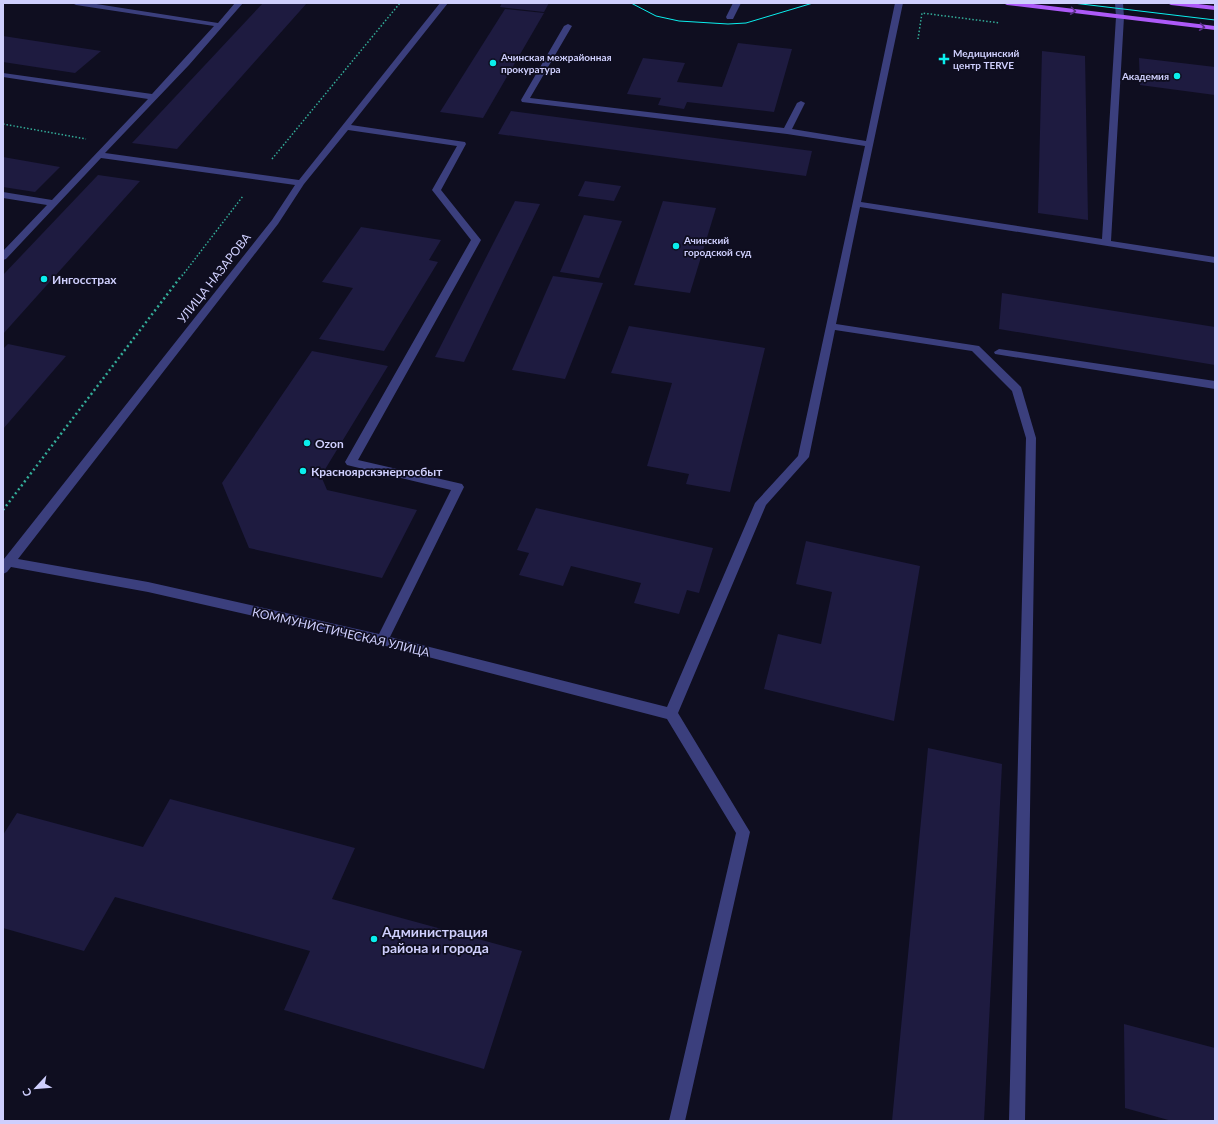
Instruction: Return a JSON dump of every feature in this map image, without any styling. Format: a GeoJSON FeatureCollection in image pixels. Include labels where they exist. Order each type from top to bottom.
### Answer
{"type":"FeatureCollection","features":[{"type":"Feature","properties":{"kind":"main road"},"geometry":{"type":"LineString","coordinates":[[1006,3],[1215,28]]}},
{"type":"Feature","properties":{"kind":"main road"},"geometry":{"type":"LineString","coordinates":[[1171,3],[1215,8]]}},
{"type":"Feature","properties":{"kind":"street"},"geometry":{"type":"LineString","coordinates":[[76,3],[219,25]]}},
{"type":"Feature","properties":{"kind":"street"},"geometry":{"type":"LineString","coordinates":[[3,256],[154,97],[239,3]]}},
{"type":"Feature","properties":{"kind":"street","name":"УЛИЦА НАЗАРОВА"},"geometry":{"type":"LineString","coordinates":[[6,565],[275,222],[301,183],[444,3]]}},
{"type":"Feature","properties":{"kind":"street"},"geometry":{"type":"LineString","coordinates":[[730,17],[737,3]]}},
{"type":"Feature","properties":{"kind":"street"},"geometry":{"type":"LineString","coordinates":[[677,1121],[743,832],[671,714],[761,503],[803,457],[899,3]]}},
{"type":"Feature","properties":{"kind":"street"},"geometry":{"type":"LineString","coordinates":[[1106,243],[1120,17],[1119,3]]}},
{"type":"Feature","properties":{"kind":"street"},"geometry":{"type":"LineString","coordinates":[[568,26],[525,100],[786,131],[869,144]]}},
{"type":"Feature","properties":{"kind":"street"},"geometry":{"type":"LineString","coordinates":[[3,75],[154,97]]}},
{"type":"Feature","properties":{"kind":"street"},"geometry":{"type":"LineString","coordinates":[[786,131],[801,103]]}},
{"type":"Feature","properties":{"kind":"street"},"geometry":{"type":"LineString","coordinates":[[345,127],[462,144],[436,190],[476,240],[351,462],[458,487],[382,640]]}},
{"type":"Feature","properties":{"kind":"street"},"geometry":{"type":"LineString","coordinates":[[98,155],[301,183]]}},
{"type":"Feature","properties":{"kind":"street"},"geometry":{"type":"LineString","coordinates":[[3,195],[53,203]]}},
{"type":"Feature","properties":{"kind":"street"},"geometry":{"type":"LineString","coordinates":[[857,204],[1215,260]]}},
{"type":"Feature","properties":{"kind":"street"},"geometry":{"type":"LineString","coordinates":[[831,326],[975,348],[1017,390],[1032,438],[1017,1121]]}},
{"type":"Feature","properties":{"kind":"street"},"geometry":{"type":"LineString","coordinates":[[998,352],[1215,385]]}},
{"type":"Feature","properties":{"kind":"street","name":"КОММУНИСТИЧЕСКАЯ УЛИЦА"},"geometry":{"type":"LineString","coordinates":[[6,565],[148,587],[382,640],[671,714]]}},
{"type":"Feature","properties":{"kind":"path"},"geometry":{"type":"LineString","coordinates":[[3,510],[257,177],[400,3]]}},
{"type":"Feature","properties":{"kind":"path"},"geometry":{"type":"LineString","coordinates":[[3,124],[110,143]]}},
{"type":"Feature","properties":{"kind":"building"},"geometry":{"type":"Polygon","coordinates":[[[263,3],[307,3],[177,149],[132,143],[263,3]]]}},
{"type":"Feature","properties":{"kind":"building"},"geometry":{"type":"Polygon","coordinates":[[[502,3],[549,3],[544,12],[500,7],[502,3]]]}},
{"type":"Feature","properties":{"kind":"building","name":"Ачинская межрайонная прокуратура"},"geometry":{"type":"Polygon","coordinates":[[[505,9],[544,13],[483,118],[440,112],[505,9]]]}},
{"type":"Feature","properties":{"kind":"building"},"geometry":{"type":"Polygon","coordinates":[[[3,36],[101,51],[75,73],[3,62],[3,36]]]}},
{"type":"Feature","properties":{"kind":"building"},"geometry":{"type":"Polygon","coordinates":[[[738,43],[792,49],[774,112],[687,102],[684,109],[658,105],[661,98],[627,94],[643,58],[685,63],[677,82],[722,87],[738,43]]]}},
{"type":"Feature","properties":{"kind":"building"},"geometry":{"type":"Polygon","coordinates":[[[1042,51],[1085,56],[1088,220],[1038,213],[1042,51]]]}},
{"type":"Feature","properties":{"kind":"building","name":"Академия"},"geometry":{"type":"Polygon","coordinates":[[[1139,58],[1215,67],[1215,95],[1140,85],[1139,58]]]}},
{"type":"Feature","properties":{"kind":"building"},"geometry":{"type":"Polygon","coordinates":[[[511,111],[812,151],[806,176],[498,134],[511,111]]]}},
{"type":"Feature","properties":{"kind":"building"},"geometry":{"type":"Polygon","coordinates":[[[3,157],[60,167],[35,192],[3,187],[3,157]]]}},
{"type":"Feature","properties":{"kind":"building"},"geometry":{"type":"Polygon","coordinates":[[[98,175],[140,181],[3,334],[3,275],[98,175]]]}},
{"type":"Feature","properties":{"kind":"building"},"geometry":{"type":"Polygon","coordinates":[[[585,181],[621,186],[614,201],[578,196],[585,181]]]}},
{"type":"Feature","properties":{"kind":"building"},"geometry":{"type":"Polygon","coordinates":[[[515,201],[540,204],[464,362],[435,357],[515,201]]]}},
{"type":"Feature","properties":{"kind":"building","name":"Ачинский городской суд"},"geometry":{"type":"Polygon","coordinates":[[[663,201],[716,208],[690,293],[634,285],[663,201]]]}},
{"type":"Feature","properties":{"kind":"building"},"geometry":{"type":"Polygon","coordinates":[[[584,215],[622,221],[599,278],[560,272],[584,215]]]}},
{"type":"Feature","properties":{"kind":"building"},"geometry":{"type":"Polygon","coordinates":[[[361,227],[441,240],[429,260],[438,262],[384,351],[319,339],[353,288],[322,282],[361,227]]]}},
{"type":"Feature","properties":{"kind":"building"},"geometry":{"type":"Polygon","coordinates":[[[553,276],[603,283],[565,379],[512,370],[553,276]]]}},
{"type":"Feature","properties":{"kind":"building"},"geometry":{"type":"Polygon","coordinates":[[[1002,293],[1215,327],[1215,365],[999,329],[1002,293]]]}},
{"type":"Feature","properties":{"kind":"building"},"geometry":{"type":"Polygon","coordinates":[[[629,326],[765,348],[730,492],[686,484],[689,474],[647,466],[672,383],[611,373],[629,326]]]}},
{"type":"Feature","properties":{"kind":"building"},"geometry":{"type":"Polygon","coordinates":[[[8,344],[66,356],[3,429],[3,349],[8,344]]]}},
{"type":"Feature","properties":{"kind":"building"},"geometry":{"type":"Polygon","coordinates":[[[312,351],[388,366],[321,476],[327,490],[417,510],[382,578],[249,548],[222,483],[312,351]]]}},
{"type":"Feature","properties":{"kind":"building"},"geometry":{"type":"Polygon","coordinates":[[[536,508],[713,548],[699,593],[687,590],[679,614],[634,603],[641,583],[571,566],[563,586],[519,575],[529,553],[517,550],[536,508]]]}},
{"type":"Feature","properties":{"kind":"building"},"geometry":{"type":"Polygon","coordinates":[[[806,541],[920,566],[894,721],[764,689],[778,634],[821,644],[832,592],[796,584],[806,541]]]}},
{"type":"Feature","properties":{"kind":"building"},"geometry":{"type":"Polygon","coordinates":[[[928,748],[1002,764],[984,1121],[892,1121],[928,748]]]}},
{"type":"Feature","properties":{"kind":"building","name":"Администрация района и города"},"geometry":{"type":"Polygon","coordinates":[[[170,799],[355,848],[332,899],[522,951],[484,1069],[284,1010],[310,951],[115,897],[84,951],[3,928],[3,835],[17,813],[143,847],[170,799]]]}},
{"type":"Feature","properties":{"kind":"building"},"geometry":{"type":"Polygon","coordinates":[[[1124,1024],[1215,1048],[1215,1121],[1172,1121],[1125,1108],[1124,1024]]]}},
{"type":"Feature","properties":{"kind":"tram line"},"geometry":{"type":"LineString","coordinates":[[631,3],[656,16],[679,21],[728,24],[746,23],[813,3]]}},
{"type":"Feature","properties":{"kind":"tram line"},"geometry":{"type":"LineString","coordinates":[[1073,3],[1215,20]]}},
{"type":"Feature","properties":{"kind":"place","name":"Медицинский центр TERVE"},"geometry":{"type":"Point","coordinates":[944,59]}},
{"type":"Feature","properties":{"kind":"place","name":"Ачинская межрайонная прокуратура"},"geometry":{"type":"Point","coordinates":[493,63]}},
{"type":"Feature","properties":{"kind":"place","name":"Академия"},"geometry":{"type":"Point","coordinates":[1177,76]}},
{"type":"Feature","properties":{"kind":"place","name":"Ачинский городской суд"},"geometry":{"type":"Point","coordinates":[676,246]}},
{"type":"Feature","properties":{"kind":"place","name":"Ингосстрах"},"geometry":{"type":"Point","coordinates":[44,279]}},
{"type":"Feature","properties":{"kind":"place","name":"Ozon"},"geometry":{"type":"Point","coordinates":[307,443]}},
{"type":"Feature","properties":{"kind":"place","name":"Красноярскэнергосбыт"},"geometry":{"type":"Point","coordinates":[303,471]}},
{"type":"Feature","properties":{"kind":"place","name":"Администрация района и города"},"geometry":{"type":"Point","coordinates":[374,939]}}]}
